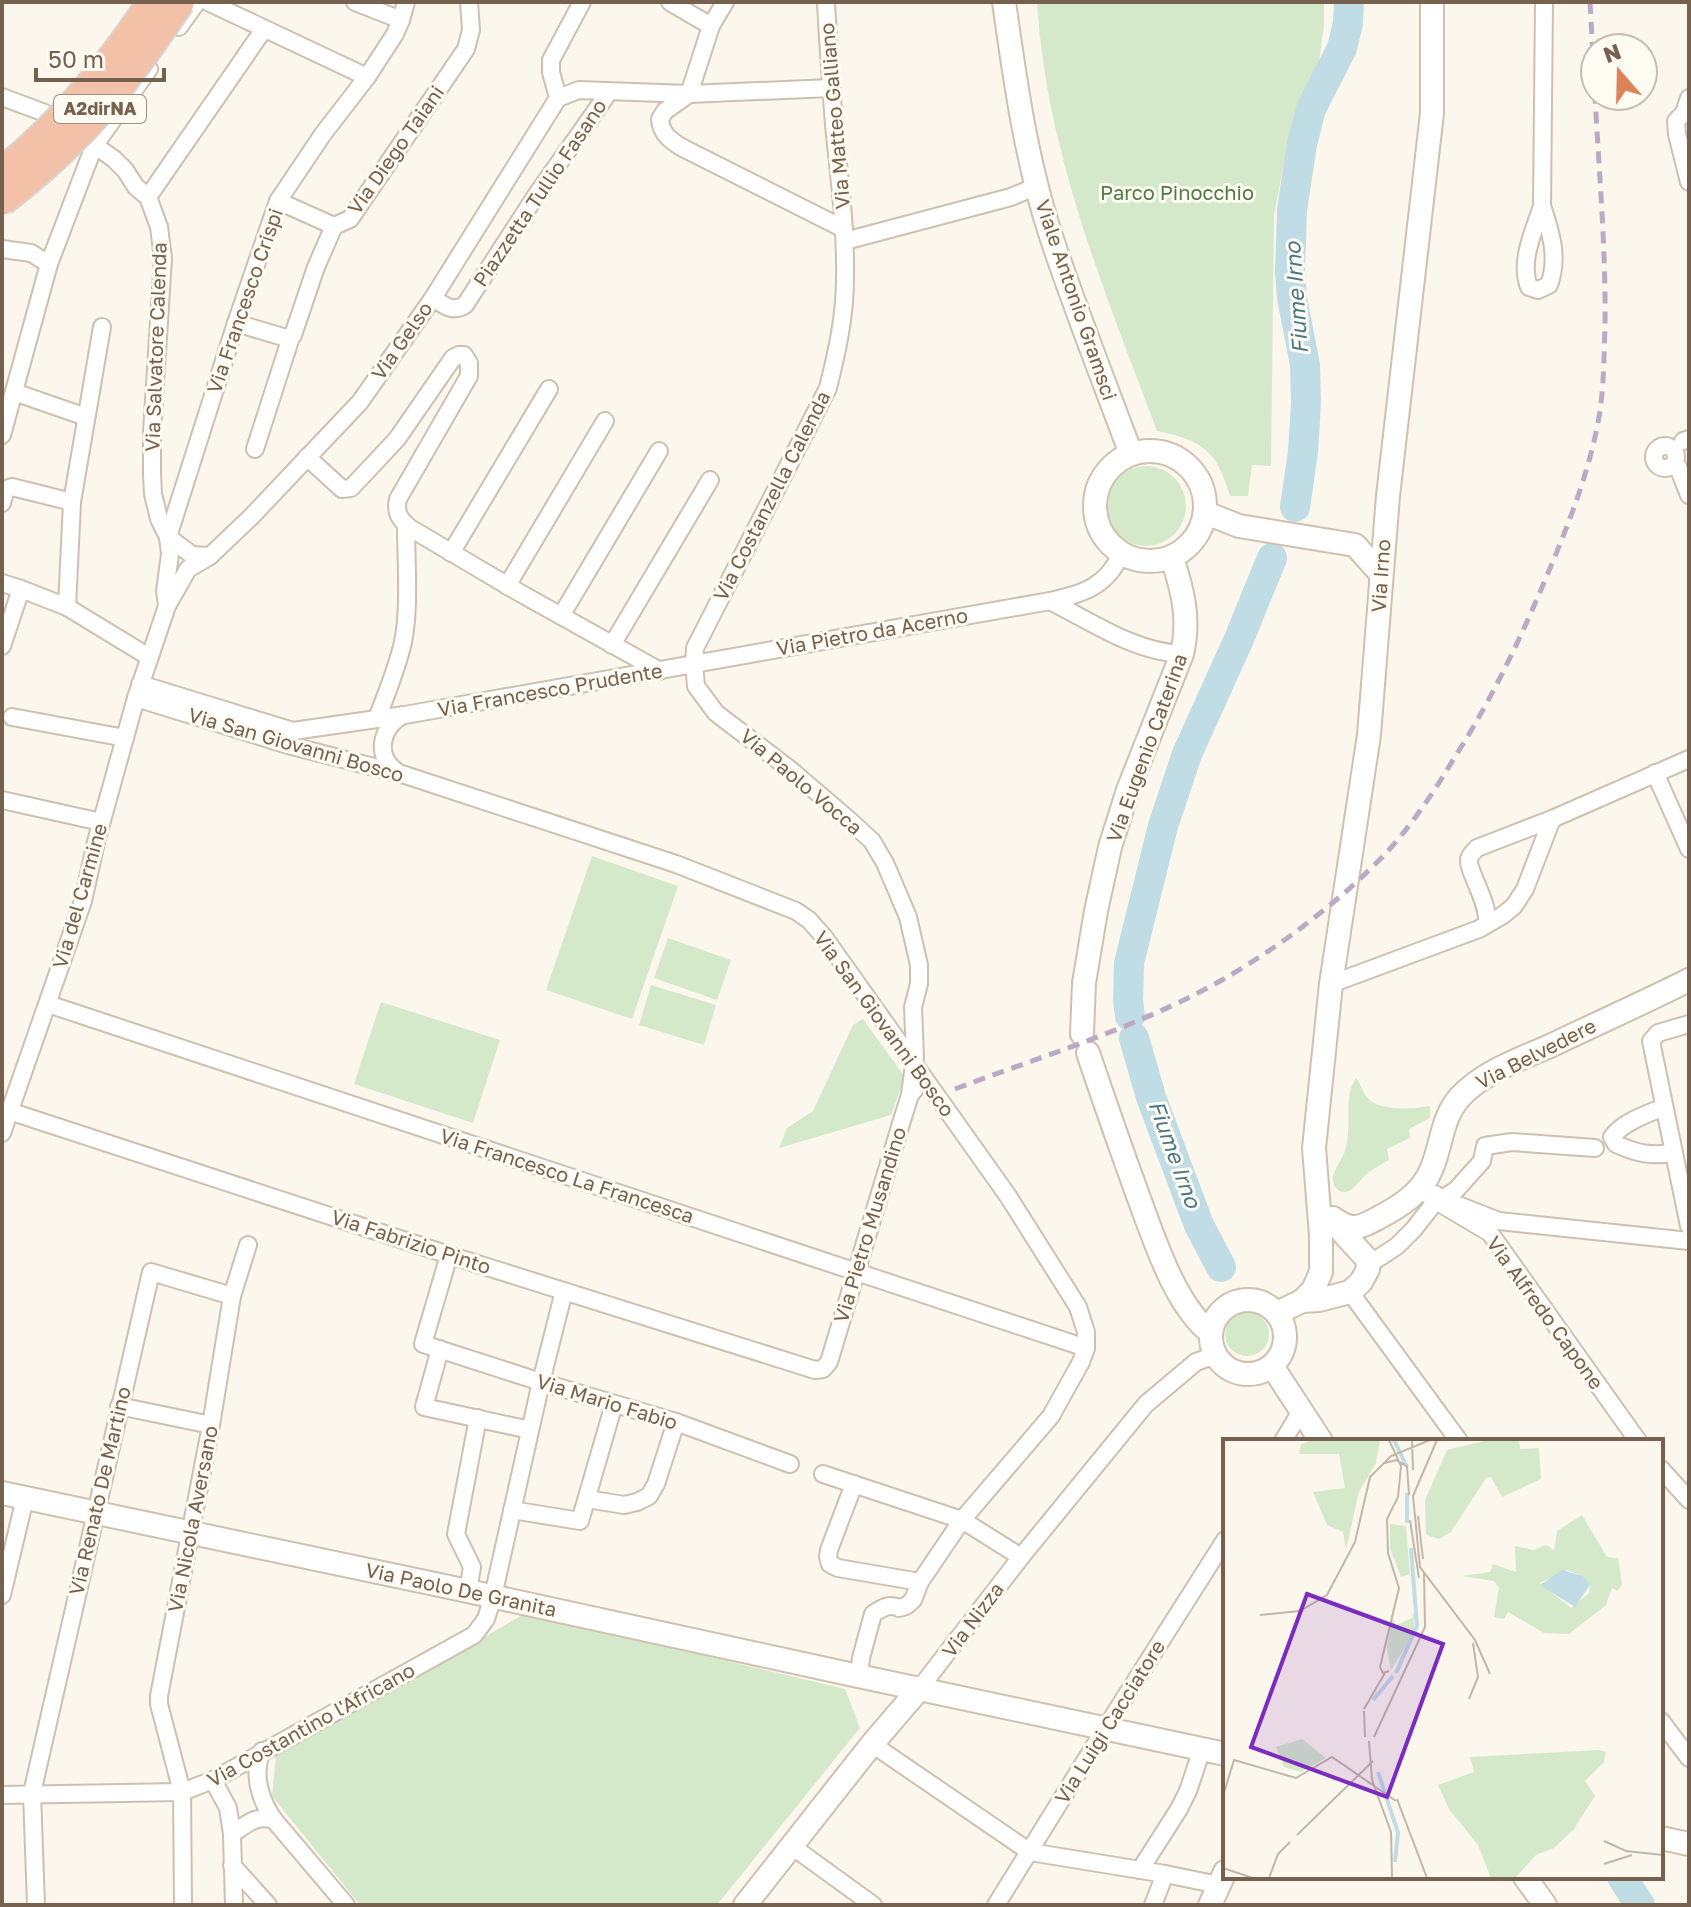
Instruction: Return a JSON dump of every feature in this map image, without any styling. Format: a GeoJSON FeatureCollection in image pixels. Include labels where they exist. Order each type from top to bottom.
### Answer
{"type":"FeatureCollection","features":[{"type":"Feature","properties":{"kind":"highway","name":"A2dirNA"},"geometry":{"type":"LineString","coordinates":[[2,172],[44,135],[76,99],[152,2]]}},
{"type":"Feature","properties":{"kind":"highway","name":"A2dirNA"},"geometry":{"type":"LineString","coordinates":[[2,201],[86,125],[121,85],[180,2]]}},
{"type":"Feature","properties":{"kind":"main road","name":"Viale Antonio Gramsci"},"geometry":{"type":"LineString","coordinates":[[1004,2],[1017,95],[1050,235],[1131,454]]}},
{"type":"Feature","properties":{"kind":"main road","name":"Via Irno"},"geometry":{"type":"LineString","coordinates":[[1302,1301],[1315,1285],[1322,1264],[1314,1148],[1331,984],[1369,735],[1386,511],[1432,113],[1432,2]]}},
{"type":"Feature","properties":{"kind":"main road"},"geometry":{"type":"LineString","coordinates":[[1163,452],[1191,468],[1200,481],[1206,513],[1198,535],[1182,552],[1172,558],[1146,562],[1121,554],[1108,543],[1099,529],[1095,497],[1108,470],[1118,461],[1131,454],[1163,452]]}},
{"type":"Feature","properties":{"kind":"main road"},"geometry":{"type":"LineString","coordinates":[[1355,545],[1376,531],[1386,511]]}},
{"type":"Feature","properties":{"kind":"main road"},"geometry":{"type":"LineString","coordinates":[[1206,513],[1239,526],[1355,545],[1381,574]]}},
{"type":"Feature","properties":{"kind":"main road","name":"Via Eugenio Caterina"},"geometry":{"type":"LineString","coordinates":[[1172,558],[1185,609],[1186,635],[1182,654],[1128,790],[1110,847],[1084,983],[1085,1044],[1157,1245],[1189,1309],[1200,1325],[1211,1333]]}},
{"type":"Feature","properties":{"kind":"main road","name":"Via Belvedere"},"geometry":{"type":"LineString","coordinates":[[1432,1191],[1449,1113],[1469,1088],[1513,1063],[1689,980]]}},
{"type":"Feature","properties":{"kind":"main road","name":"Via Irno"},"geometry":{"type":"LineString","coordinates":[[1314,1148],[1333,1218],[1367,1259],[1368,1265]]}},
{"type":"Feature","properties":{"kind":"main road"},"geometry":{"type":"LineString","coordinates":[[1333,1218],[1345,1226],[1357,1228],[1432,1191]]}},
{"type":"Feature","properties":{"kind":"main road"},"geometry":{"type":"LineString","coordinates":[[1277,1313],[1302,1301],[1340,1295],[1361,1282],[1368,1265]]}},
{"type":"Feature","properties":{"kind":"main road"},"geometry":{"type":"LineString","coordinates":[[1237,1301],[1259,1301],[1277,1313],[1286,1335],[1284,1346],[1272,1366],[1261,1372],[1237,1373],[1226,1367],[1213,1351],[1211,1333],[1214,1322],[1228,1306],[1237,1301]]}},
{"type":"Feature","properties":{"kind":"main road"},"geometry":{"type":"LineString","coordinates":[[1272,1366],[1320,1439]]}},
{"type":"Feature","properties":{"kind":"main road","name":"Via Paolo De Granita"},"geometry":{"type":"LineString","coordinates":[[2,1493],[1223,1754]]}},
{"type":"Feature","properties":{"kind":"main road","name":"Via Nizza"},"geometry":{"type":"LineString","coordinates":[[745,1905],[920,1688]]}},
{"type":"Feature","properties":{"kind":"main road"},"geometry":{"type":"LineString","coordinates":[[1663,1838],[1689,1844]]}},
{"type":"Feature","properties":{"kind":"main road"},"geometry":{"type":"LineString","coordinates":[[1526,1879],[1545,1905]]}},
{"type":"Feature","properties":{"kind":"street"},"geometry":{"type":"LineString","coordinates":[[2,435],[49,264],[89,142],[197,2]]}},
{"type":"Feature","properties":{"kind":"street"},"geometry":{"type":"LineString","coordinates":[[208,2],[367,77]]}},
{"type":"Feature","properties":{"kind":"street"},"geometry":{"type":"LineString","coordinates":[[355,2],[401,20]]}},
{"type":"Feature","properties":{"kind":"street","name":"Via Francesco Crispi"},"geometry":{"type":"LineString","coordinates":[[168,537],[278,201],[323,134],[367,77],[401,20],[406,2]]}},
{"type":"Feature","properties":{"kind":"street","name":"Via Diego Taiani"},"geometry":{"type":"LineString","coordinates":[[255,449],[291,337],[334,226],[350,219],[466,49],[471,30],[469,2]]}},
{"type":"Feature","properties":{"kind":"street"},"geometry":{"type":"LineString","coordinates":[[582,2],[551,60],[558,98],[579,90],[689,94],[831,88]]}},
{"type":"Feature","properties":{"kind":"street"},"geometry":{"type":"LineString","coordinates":[[670,2],[711,26]]}},
{"type":"Feature","properties":{"kind":"street"},"geometry":{"type":"LineString","coordinates":[[725,2],[711,26],[689,94],[665,111],[660,119],[661,128],[670,140],[683,148],[844,235],[1011,197],[1037,186]]}},
{"type":"Feature","properties":{"kind":"street","name":"Via Matteo Galliano"},"geometry":{"type":"LineString","coordinates":[[826,2],[844,235]]}},
{"type":"Feature","properties":{"kind":"street"},"geometry":{"type":"LineString","coordinates":[[1542,206],[1544,2]]}},
{"type":"Feature","properties":{"kind":"street"},"geometry":{"type":"LineString","coordinates":[[148,197],[264,29]]}},
{"type":"Feature","properties":{"kind":"street","name":"Piazzetta Tullio Fasano"},"geometry":{"type":"LineString","coordinates":[[433,298],[451,309],[465,305],[537,194],[609,92]]}},
{"type":"Feature","properties":{"kind":"street"},"geometry":{"type":"LineString","coordinates":[[2,97],[45,113]]}},
{"type":"Feature","properties":{"kind":"street","name":"Via Gelso"},"geometry":{"type":"LineString","coordinates":[[167,606],[188,569],[210,556],[360,402],[433,298],[558,98]]}},
{"type":"Feature","properties":{"kind":"street"},"geometry":{"type":"LineString","coordinates":[[1687,107],[1676,121],[1688,175]]}},
{"type":"Feature","properties":{"kind":"street","name":"Via Salvatore Calenda"},"geometry":{"type":"LineString","coordinates":[[89,142],[114,159],[148,197],[159,227],[163,258],[152,474],[159,519],[168,537]]}},
{"type":"Feature","properties":{"kind":"street"},"geometry":{"type":"LineString","coordinates":[[278,201],[334,226]]}},
{"type":"Feature","properties":{"kind":"street","name":"Via Costanzella Calenda"},"geometry":{"type":"LineString","coordinates":[[694,664],[695,648],[828,388],[842,316],[844,235]]}},
{"type":"Feature","properties":{"kind":"street"},"geometry":{"type":"LineString","coordinates":[[2,249],[31,253],[49,264]]}},
{"type":"Feature","properties":{"kind":"street"},"geometry":{"type":"LineString","coordinates":[[236,323],[291,337]]}},
{"type":"Feature","properties":{"kind":"street"},"geometry":{"type":"LineString","coordinates":[[67,607],[72,502],[102,327]]}},
{"type":"Feature","properties":{"kind":"street"},"geometry":{"type":"LineString","coordinates":[[307,457],[342,489],[351,488],[397,439],[453,358],[464,355],[469,363],[469,376],[398,499],[396,509],[406,525],[451,553],[660,671]]}},
{"type":"Feature","properties":{"kind":"street"},"geometry":{"type":"LineString","coordinates":[[451,553],[549,389]]}},
{"type":"Feature","properties":{"kind":"street"},"geometry":{"type":"LineString","coordinates":[[14,392],[86,417]]}},
{"type":"Feature","properties":{"kind":"street"},"geometry":{"type":"LineString","coordinates":[[507,586],[605,421]]}},
{"type":"Feature","properties":{"kind":"street"},"geometry":{"type":"LineString","coordinates":[[561,616],[659,451]]}},
{"type":"Feature","properties":{"kind":"street"},"geometry":{"type":"LineString","coordinates":[[1675,466],[1688,489]]}},
{"type":"Feature","properties":{"kind":"street"},"geometry":{"type":"LineString","coordinates":[[612,645],[710,480]]}},
{"type":"Feature","properties":{"kind":"street"},"geometry":{"type":"LineString","coordinates":[[2,503],[6,489],[12,487],[72,502]]}},
{"type":"Feature","properties":{"kind":"street"},"geometry":{"type":"LineString","coordinates":[[377,719],[404,640],[406,525]]}},
{"type":"Feature","properties":{"kind":"street"},"geometry":{"type":"LineString","coordinates":[[168,537],[192,555],[210,556]]}},
{"type":"Feature","properties":{"kind":"street"},"geometry":{"type":"LineString","coordinates":[[167,606],[168,537]]}},
{"type":"Feature","properties":{"kind":"street","name":"Via Pietro da Acerno"},"geometry":{"type":"LineString","coordinates":[[694,664],[1077,595],[1108,575],[1121,554]]}},
{"type":"Feature","properties":{"kind":"street"},"geometry":{"type":"LineString","coordinates":[[2,583],[67,607],[149,657]]}},
{"type":"Feature","properties":{"kind":"street"},"geometry":{"type":"LineString","coordinates":[[2,646],[21,589]]}},
{"type":"Feature","properties":{"kind":"street"},"geometry":{"type":"LineString","coordinates":[[1050,601],[1131,642],[1158,652],[1182,654]]}},
{"type":"Feature","properties":{"kind":"street","name":"Via del Carmine"},"geometry":{"type":"LineString","coordinates":[[2,1133],[83,901],[101,822],[138,691],[167,606]]}},
{"type":"Feature","properties":{"kind":"street","name":"Via Francesco Prudente"},"geometry":{"type":"LineString","coordinates":[[138,691],[293,731],[405,715],[694,664]]}},
{"type":"Feature","properties":{"kind":"street","name":"Via Paolo Vocca"},"geometry":{"type":"LineString","coordinates":[[694,664],[696,686],[716,713],[826,800],[872,841],[878,852],[908,917],[919,965],[919,984],[913,1007],[915,1057],[910,1095]]}},
{"type":"Feature","properties":{"kind":"street","name":"Via San Giovanni Bosco"},"geometry":{"type":"LineString","coordinates":[[138,691],[288,745],[405,775],[676,864],[796,911],[809,920],[1008,1196],[1078,1307],[1086,1332],[1086,1348]]}},
{"type":"Feature","properties":{"kind":"street"},"geometry":{"type":"LineString","coordinates":[[405,715],[393,721],[384,737],[383,749],[391,768],[405,775]]}},
{"type":"Feature","properties":{"kind":"street"},"geometry":{"type":"LineString","coordinates":[[12,717],[125,738]]}},
{"type":"Feature","properties":{"kind":"street"},"geometry":{"type":"LineString","coordinates":[[1487,923],[1488,915],[1469,863],[1469,857],[1477,848],[1689,759]]}},
{"type":"Feature","properties":{"kind":"street"},"geometry":{"type":"LineString","coordinates":[[1655,773],[1689,849]]}},
{"type":"Feature","properties":{"kind":"street"},"geometry":{"type":"LineString","coordinates":[[2,800],[101,822]]}},
{"type":"Feature","properties":{"kind":"street"},"geometry":{"type":"LineString","coordinates":[[1331,984],[1479,929],[1503,915],[1514,906],[1525,889],[1552,819]]}},
{"type":"Feature","properties":{"kind":"street","name":"Via Francesco La Francesca"},"geometry":{"type":"LineString","coordinates":[[48,1004],[1086,1348]]}},
{"type":"Feature","properties":{"kind":"street"},"geometry":{"type":"LineString","coordinates":[[884,1022],[898,1036],[913,1037]]}},
{"type":"Feature","properties":{"kind":"street"},"geometry":{"type":"LineString","coordinates":[[1689,1024],[1658,1033],[1651,1041],[1674,1153],[1684,1176],[1689,1226]]}},
{"type":"Feature","properties":{"kind":"street"},"geometry":{"type":"LineString","coordinates":[[910,1095],[916,1087],[931,1089]]}},
{"type":"Feature","properties":{"kind":"street","name":"Via Pietro Musandino"},"geometry":{"type":"LineString","coordinates":[[815,1370],[823,1369],[829,1362],[910,1095]]}},
{"type":"Feature","properties":{"kind":"street"},"geometry":{"type":"LineString","coordinates":[[1664,1107],[1619,1129],[1612,1137],[1616,1144],[1637,1153],[1674,1153]]}},
{"type":"Feature","properties":{"kind":"street","name":"Via Fabrizio Pinto"},"geometry":{"type":"LineString","coordinates":[[9,1111],[449,1255],[815,1370]]}},
{"type":"Feature","properties":{"kind":"street"},"geometry":{"type":"LineString","coordinates":[[1432,1191],[1456,1190],[1482,1161],[1485,1146],[1512,1142],[1595,1148]]}},
{"type":"Feature","properties":{"kind":"street"},"geometry":{"type":"LineString","coordinates":[[1432,1191],[1499,1221],[1689,1241]]}},
{"type":"Feature","properties":{"kind":"street","name":"Via Belvedere"},"geometry":{"type":"LineString","coordinates":[[1368,1265],[1397,1246],[1413,1230],[1432,1191]]}},
{"type":"Feature","properties":{"kind":"street","name":"Via Alfredo Capone"},"geometry":{"type":"LineString","coordinates":[[1432,1191],[1490,1233],[1637,1439]]}},
{"type":"Feature","properties":{"kind":"street","name":"Via Nicola Aversano"},"geometry":{"type":"LineString","coordinates":[[183,1905],[182,1792],[159,1696],[211,1425],[232,1296],[248,1245]]}},
{"type":"Feature","properties":{"kind":"street","name":"Via Mario Fabio"},"geometry":{"type":"LineString","coordinates":[[449,1255],[423,1344],[676,1422],[790,1464]]}},
{"type":"Feature","properties":{"kind":"street","name":"Via Renato De Martino"},"geometry":{"type":"LineString","coordinates":[[36,1905],[32,1793],[151,1272],[232,1296]]}},
{"type":"Feature","properties":{"kind":"street","name":"Via Costantino l'Africano"},"geometry":{"type":"LineString","coordinates":[[2,1795],[182,1792],[213,1780],[478,1631],[486,1619],[493,1596],[564,1291]]}},
{"type":"Feature","properties":{"kind":"street"},"geometry":{"type":"LineString","coordinates":[[1340,1295],[1401,1358],[1458,1439]]}},
{"type":"Feature","properties":{"kind":"street"},"geometry":{"type":"LineString","coordinates":[[859,1676],[873,1614],[884,1607],[906,1606],[913,1600],[920,1582],[962,1520],[1051,1416],[1071,1383],[1086,1348]]}},
{"type":"Feature","properties":{"kind":"street"},"geometry":{"type":"LineString","coordinates":[[440,1349],[424,1407],[530,1430]]}},
{"type":"Feature","properties":{"kind":"street","name":"Via Nizza"},"geometry":{"type":"LineString","coordinates":[[920,1688],[1021,1557],[1146,1404],[1196,1362],[1218,1358]]}},
{"type":"Feature","properties":{"kind":"street"},"geometry":{"type":"LineString","coordinates":[[512,1510],[580,1521],[614,1404]]}},
{"type":"Feature","properties":{"kind":"street"},"geometry":{"type":"LineString","coordinates":[[119,1406],[211,1425]]}},
{"type":"Feature","properties":{"kind":"street"},"geometry":{"type":"LineString","coordinates":[[1284,1439],[1301,1411]]}},
{"type":"Feature","properties":{"kind":"street"},"geometry":{"type":"LineString","coordinates":[[468,1591],[472,1567],[456,1534],[478,1418]]}},
{"type":"Feature","properties":{"kind":"street"},"geometry":{"type":"LineString","coordinates":[[587,1499],[624,1505],[649,1496],[656,1484],[676,1422]]}},
{"type":"Feature","properties":{"kind":"street"},"geometry":{"type":"LineString","coordinates":[[1663,1471],[1689,1500]]}},
{"type":"Feature","properties":{"kind":"street"},"geometry":{"type":"LineString","coordinates":[[823,1474],[962,1520],[1021,1557]]}},
{"type":"Feature","properties":{"kind":"street"},"geometry":{"type":"LineString","coordinates":[[854,1484],[829,1550],[830,1564],[920,1582]]}},
{"type":"Feature","properties":{"kind":"street"},"geometry":{"type":"LineString","coordinates":[[2,1595],[25,1498]]}},
{"type":"Feature","properties":{"kind":"street","name":"Via Luigi Cacciatore"},"geometry":{"type":"LineString","coordinates":[[996,1905],[1223,1543]]}},
{"type":"Feature","properties":{"kind":"street"},"geometry":{"type":"LineString","coordinates":[[1663,1724],[1689,1758]]}},
{"type":"Feature","properties":{"kind":"street"},"geometry":{"type":"LineString","coordinates":[[872,1744],[1030,1852],[1165,1874],[1218,1887]]}},
{"type":"Feature","properties":{"kind":"street"},"geometry":{"type":"LineString","coordinates":[[1140,1870],[1179,1809],[1202,1749]]}},
{"type":"Feature","properties":{"kind":"street"},"geometry":{"type":"LineString","coordinates":[[262,1751],[257,1766],[263,1802],[274,1820],[346,1905]]}},
{"type":"Feature","properties":{"kind":"street"},"geometry":{"type":"LineString","coordinates":[[213,1780],[228,1808],[234,1905]]}},
{"type":"Feature","properties":{"kind":"street"},"geometry":{"type":"LineString","coordinates":[[232,1834],[258,1819],[274,1820]]}},
{"type":"Feature","properties":{"kind":"street"},"geometry":{"type":"LineString","coordinates":[[793,1847],[873,1905]]}},
{"type":"Feature","properties":{"kind":"street"},"geometry":{"type":"LineString","coordinates":[[232,1865],[268,1905]]}},
{"type":"Feature","properties":{"kind":"street"},"geometry":{"type":"LineString","coordinates":[[1153,1905],[1165,1874]]}},
{"type":"Feature","properties":{"kind":"green space","name":"Parco Pinocchio"},"geometry":{"type":"Polygon","coordinates":[[[1037,2],[1324,2],[1319,62],[1287,148],[1274,215],[1271,466],[1252,465],[1248,496],[1230,496],[1219,468],[1206,450],[1186,439],[1157,431],[1099,274],[1065,167],[1052,113],[1037,2]]]}},
{"type":"Feature","properties":{"kind":"green space"},"geometry":{"type":"Polygon","coordinates":[[[1146,466],[1161,469],[1174,478],[1183,491],[1186,506],[1183,521],[1174,534],[1161,543],[1146,546],[1131,543],[1118,534],[1109,521],[1106,506],[1109,491],[1118,478],[1131,469],[1146,466]]]}},
{"type":"Feature","properties":{"kind":"green space"},"geometry":{"type":"Polygon","coordinates":[[[592,856],[678,886],[632,1019],[546,990],[592,856]]]}},
{"type":"Feature","properties":{"kind":"green space"},"geometry":{"type":"Polygon","coordinates":[[[668,938],[731,960],[717,1000],[654,978],[668,938]]]}},
{"type":"Feature","properties":{"kind":"green space"},"geometry":{"type":"Polygon","coordinates":[[[651,985],[716,1005],[704,1045],[639,1025],[651,985]]]}},
{"type":"Feature","properties":{"kind":"green space"},"geometry":{"type":"Polygon","coordinates":[[[381,1002],[500,1040],[473,1123],[354,1084],[381,1002]]]}},
{"type":"Feature","properties":{"kind":"green space"},"geometry":{"type":"Polygon","coordinates":[[[863,1019],[905,1077],[891,1115],[779,1148],[787,1128],[813,1111],[853,1025],[863,1019]]]}},
{"type":"Feature","properties":{"kind":"green space"},"geometry":{"type":"Polygon","coordinates":[[[1356,1078],[1366,1096],[1378,1105],[1395,1108],[1430,1106],[1430,1118],[1409,1129],[1410,1138],[1387,1149],[1389,1160],[1370,1171],[1351,1190],[1344,1192],[1336,1188],[1333,1179],[1347,1142],[1350,1095],[1356,1078]]]}},
{"type":"Feature","properties":{"kind":"green space"},"geometry":{"type":"Polygon","coordinates":[[[1247,1312],[1263,1318],[1269,1334],[1263,1350],[1247,1356],[1231,1350],[1225,1334],[1231,1318],[1247,1312]]]}},
{"type":"Feature","properties":{"kind":"green space"},"geometry":{"type":"Polygon","coordinates":[[[526,1613],[845,1689],[860,1728],[717,1905],[360,1905],[272,1796],[276,1756],[526,1613]]]}},
{"type":"Feature","properties":{"kind":"waterway","name":"Fiume Irno"},"geometry":{"type":"LineString","coordinates":[[1295,507],[1306,403],[1305,365],[1290,272],[1292,210],[1311,109],[1342,48],[1349,2]]}},
{"type":"Feature","properties":{"kind":"waterway","name":"Fiume Irno"},"geometry":{"type":"LineString","coordinates":[[1130,1016],[1129,963],[1163,826],[1187,754],[1272,558]]}},
{"type":"Feature","properties":{"kind":"waterway","name":"Fiume Irno"},"geometry":{"type":"LineString","coordinates":[[1134,1038],[1151,1097],[1199,1225],[1221,1267]]}},
{"type":"Feature","properties":{"kind":"waterway","name":"Fiume Irno"},"geometry":{"type":"LineString","coordinates":[[1623,1879],[1640,1905]]}},
{"type":"Feature","properties":{"kind":"railway"},"geometry":{"type":"LineString","coordinates":[[1590,2],[1592,32]]}},
{"type":"Feature","properties":{"kind":"railway"},"geometry":{"type":"LineString","coordinates":[[955,1089],[1125,1026],[1190,997],[1244,967],[1310,921],[1351,887],[1388,851],[1423,807],[1505,669],[1572,514],[1596,432],[1603,379],[1605,297],[1596,112]]}}]}
